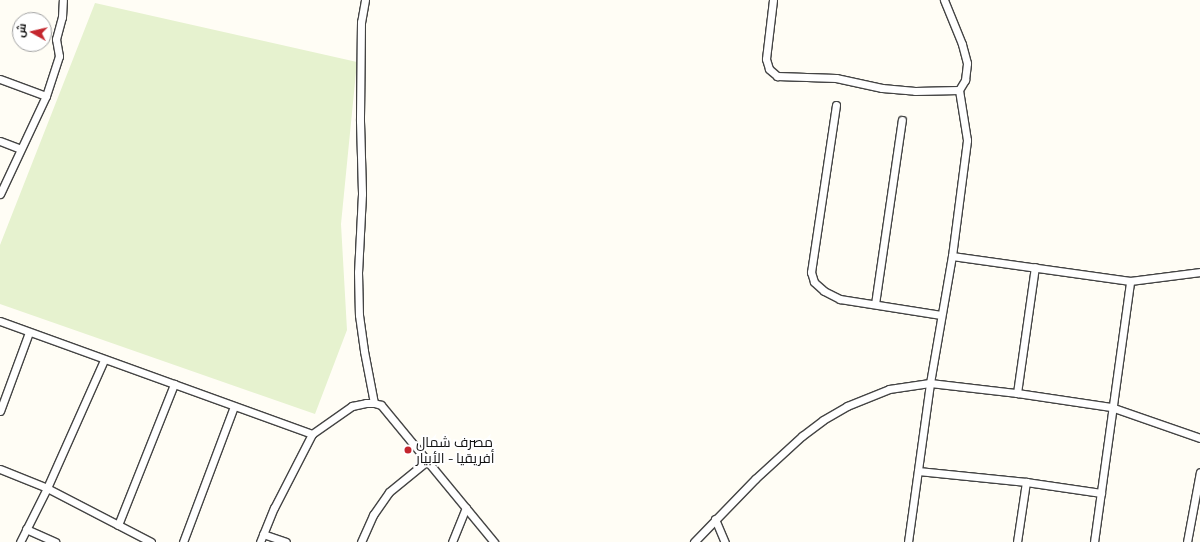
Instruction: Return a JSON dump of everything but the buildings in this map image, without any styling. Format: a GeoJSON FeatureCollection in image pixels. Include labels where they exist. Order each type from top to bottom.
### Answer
{"type":"FeatureCollection","features":[{"type":"Feature","properties":{"kind":"street"},"geometry":{"type":"LineString","coordinates":[[0,192],[46,96],[59,56],[56,39],[62,17],[63,0]]}},
{"type":"Feature","properties":{"kind":"street"},"geometry":{"type":"LineString","coordinates":[[365,0],[361,22],[360,121],[362,194],[359,316],[374,403]]}},
{"type":"Feature","properties":{"kind":"street"},"geometry":{"type":"LineString","coordinates":[[773,0],[766,59],[769,69],[777,76],[836,78],[882,88],[915,91],[959,90]]}},
{"type":"Feature","properties":{"kind":"street"},"geometry":{"type":"LineString","coordinates":[[908,542],[940,315],[952,256],[967,140],[959,90],[965,80],[967,63],[962,44],[944,0]]}},
{"type":"Feature","properties":{"kind":"street"},"geometry":{"type":"LineString","coordinates":[[0,79],[46,96]]}},
{"type":"Feature","properties":{"kind":"street"},"geometry":{"type":"LineString","coordinates":[[836,105],[811,272],[814,282],[824,291],[840,298],[940,315]]}},
{"type":"Feature","properties":{"kind":"street"},"geometry":{"type":"LineString","coordinates":[[875,304],[902,120]]}},
{"type":"Feature","properties":{"kind":"street"},"geometry":{"type":"LineString","coordinates":[[0,141],[21,149]]}},
{"type":"Feature","properties":{"kind":"street"},"geometry":{"type":"LineString","coordinates":[[952,256],[1130,281],[1200,272]]}},
{"type":"Feature","properties":{"kind":"street"},"geometry":{"type":"LineString","coordinates":[[1017,393],[1035,267]]}},
{"type":"Feature","properties":{"kind":"street"},"geometry":{"type":"LineString","coordinates":[[1094,542],[1111,407],[1130,281]]}},
{"type":"Feature","properties":{"kind":"street"},"geometry":{"type":"LineString","coordinates":[[0,321],[104,360],[312,434]]}},
{"type":"Feature","properties":{"kind":"street"},"geometry":{"type":"LineString","coordinates":[[0,412],[29,332]]}},
{"type":"Feature","properties":{"kind":"street"},"geometry":{"type":"LineString","coordinates":[[20,542],[47,488],[104,360]]}},
{"type":"Feature","properties":{"kind":"street"},"geometry":{"type":"LineString","coordinates":[[694,542],[715,519],[802,436],[823,420],[866,397],[890,389],[930,383],[1017,393],[1111,407],[1200,438]]}},
{"type":"Feature","properties":{"kind":"street"},"geometry":{"type":"LineString","coordinates":[[118,525],[174,384]]}},
{"type":"Feature","properties":{"kind":"street"},"geometry":{"type":"LineString","coordinates":[[260,542],[274,508],[312,434],[352,406],[366,403],[381,405],[494,542]]}},
{"type":"Feature","properties":{"kind":"street"},"geometry":{"type":"LineString","coordinates":[[184,542],[234,406]]}},
{"type":"Feature","properties":{"kind":"street"},"geometry":{"type":"LineString","coordinates":[[361,542],[373,515],[389,492],[427,462]]}},
{"type":"Feature","properties":{"kind":"street"},"geometry":{"type":"LineString","coordinates":[[0,469],[47,488],[151,542]]}},
{"type":"Feature","properties":{"kind":"street"},"geometry":{"type":"LineString","coordinates":[[918,471],[1026,482],[1101,493]]}},
{"type":"Feature","properties":{"kind":"street"},"geometry":{"type":"LineString","coordinates":[[1188,542],[1200,472]]}},
{"type":"Feature","properties":{"kind":"street"},"geometry":{"type":"LineString","coordinates":[[1017,542],[1026,482]]}},
{"type":"Feature","properties":{"kind":"street"},"geometry":{"type":"LineString","coordinates":[[452,542],[466,508]]}},
{"type":"Feature","properties":{"kind":"street"},"geometry":{"type":"LineString","coordinates":[[715,519],[726,542]]}},
{"type":"Feature","properties":{"kind":"street"},"geometry":{"type":"LineString","coordinates":[[26,528],[55,542]]}},
{"type":"Feature","properties":{"kind":"street"},"geometry":{"type":"LineString","coordinates":[[263,534],[286,542]]}},
{"type":"Feature","properties":{"kind":"green space"},"geometry":{"type":"Polygon","coordinates":[[[95,3],[357,62],[341,224],[347,330],[315,414],[0,304],[0,245],[95,3]]]}},
{"type":"Feature","properties":{"kind":"place","name":"مصرف شمال أفريقيا - الأبيار"},"geometry":{"type":"Point","coordinates":[408,450]}}]}
